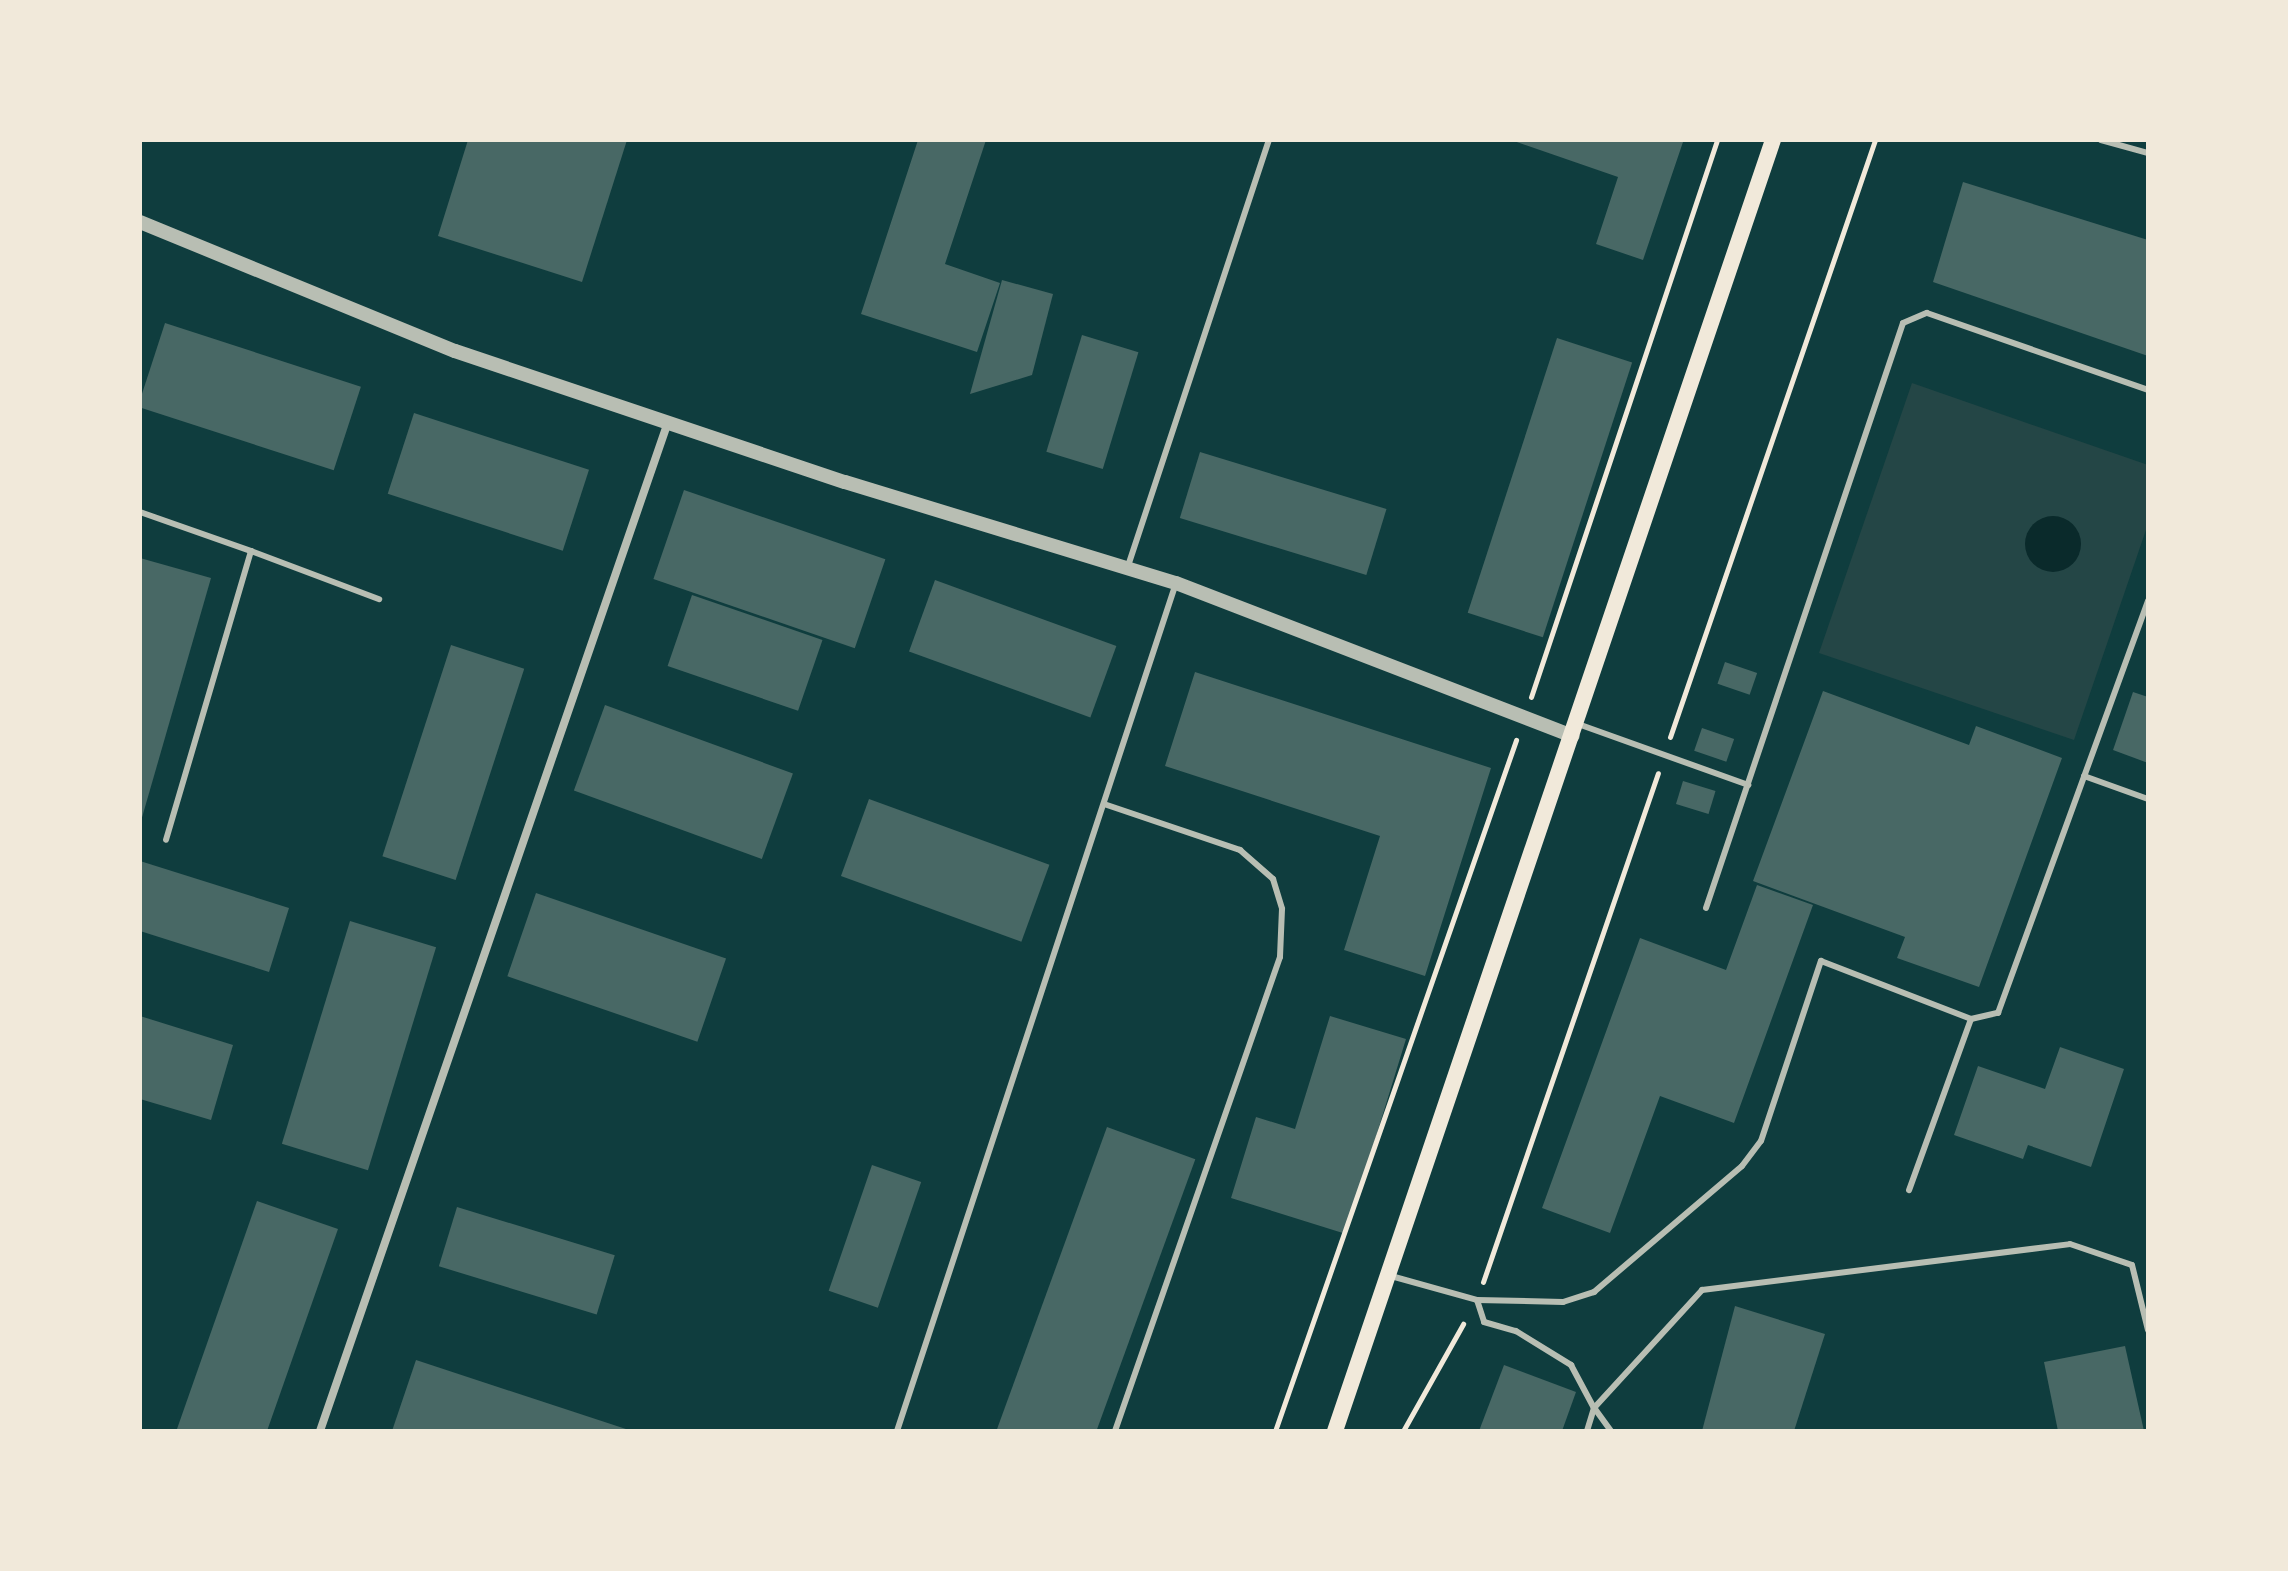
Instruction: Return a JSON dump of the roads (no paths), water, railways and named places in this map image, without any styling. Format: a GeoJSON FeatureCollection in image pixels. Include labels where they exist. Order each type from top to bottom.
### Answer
{"type":"FeatureCollection","features":[{"type":"Feature","properties":{"kind":"main road"},"geometry":{"type":"LineString","coordinates":[[1335,1431],[1773,140]]}},
{"type":"Feature","properties":{"kind":"street"},"geometry":{"type":"LineString","coordinates":[[140,222],[455,351],[667,425],[1176,583],[1524,719],[1574,730]]}},
{"type":"Feature","properties":{"kind":"street"},"geometry":{"type":"LineString","coordinates":[[320,1431],[667,425]]}},
{"type":"Feature","properties":{"kind":"lane"},"geometry":{"type":"LineString","coordinates":[[1128,569],[1269,140]]}},
{"type":"Feature","properties":{"kind":"lane"},"geometry":{"type":"LineString","coordinates":[[2101,140],[2127,143],[2148,153]]}},
{"type":"Feature","properties":{"kind":"lane"},"geometry":{"type":"LineString","coordinates":[[1706,908],[1903,323],[1927,313],[2148,390]]}},
{"type":"Feature","properties":{"kind":"lane"},"geometry":{"type":"LineString","coordinates":[[140,512],[379,599]]}},
{"type":"Feature","properties":{"kind":"lane"},"geometry":{"type":"LineString","coordinates":[[166,840],[251,551]]}},
{"type":"Feature","properties":{"kind":"lane"},"geometry":{"type":"LineString","coordinates":[[897,1431],[1176,583]]}},
{"type":"Feature","properties":{"kind":"lane"},"geometry":{"type":"LineString","coordinates":[[1387,1275],[1477,1300],[1563,1302],[1594,1292],[1742,1166],[1761,1141],[1821,961],[1971,1019],[1998,1013],[2148,600]]}},
{"type":"Feature","properties":{"kind":"lane"},"geometry":{"type":"LineString","coordinates":[[1574,730],[1664,755],[1748,785]]}},
{"type":"Feature","properties":{"kind":"lane"},"geometry":{"type":"LineString","coordinates":[[2084,776],[2148,799]]}},
{"type":"Feature","properties":{"kind":"lane"},"geometry":{"type":"LineString","coordinates":[[1104,804],[1240,850],[1273,879],[1282,909],[1280,957],[1115,1431]]}},
{"type":"Feature","properties":{"kind":"lane"},"geometry":{"type":"LineString","coordinates":[[1909,1190],[1971,1019]]}},
{"type":"Feature","properties":{"kind":"lane"},"geometry":{"type":"LineString","coordinates":[[1587,1431],[1594,1408],[1702,1290],[2070,1244],[2132,1265],[2148,1330]]}},
{"type":"Feature","properties":{"kind":"lane"},"geometry":{"type":"LineString","coordinates":[[1477,1300],[1484,1322],[1516,1331],[1571,1365],[1594,1408],[1611,1431]]}}]}
